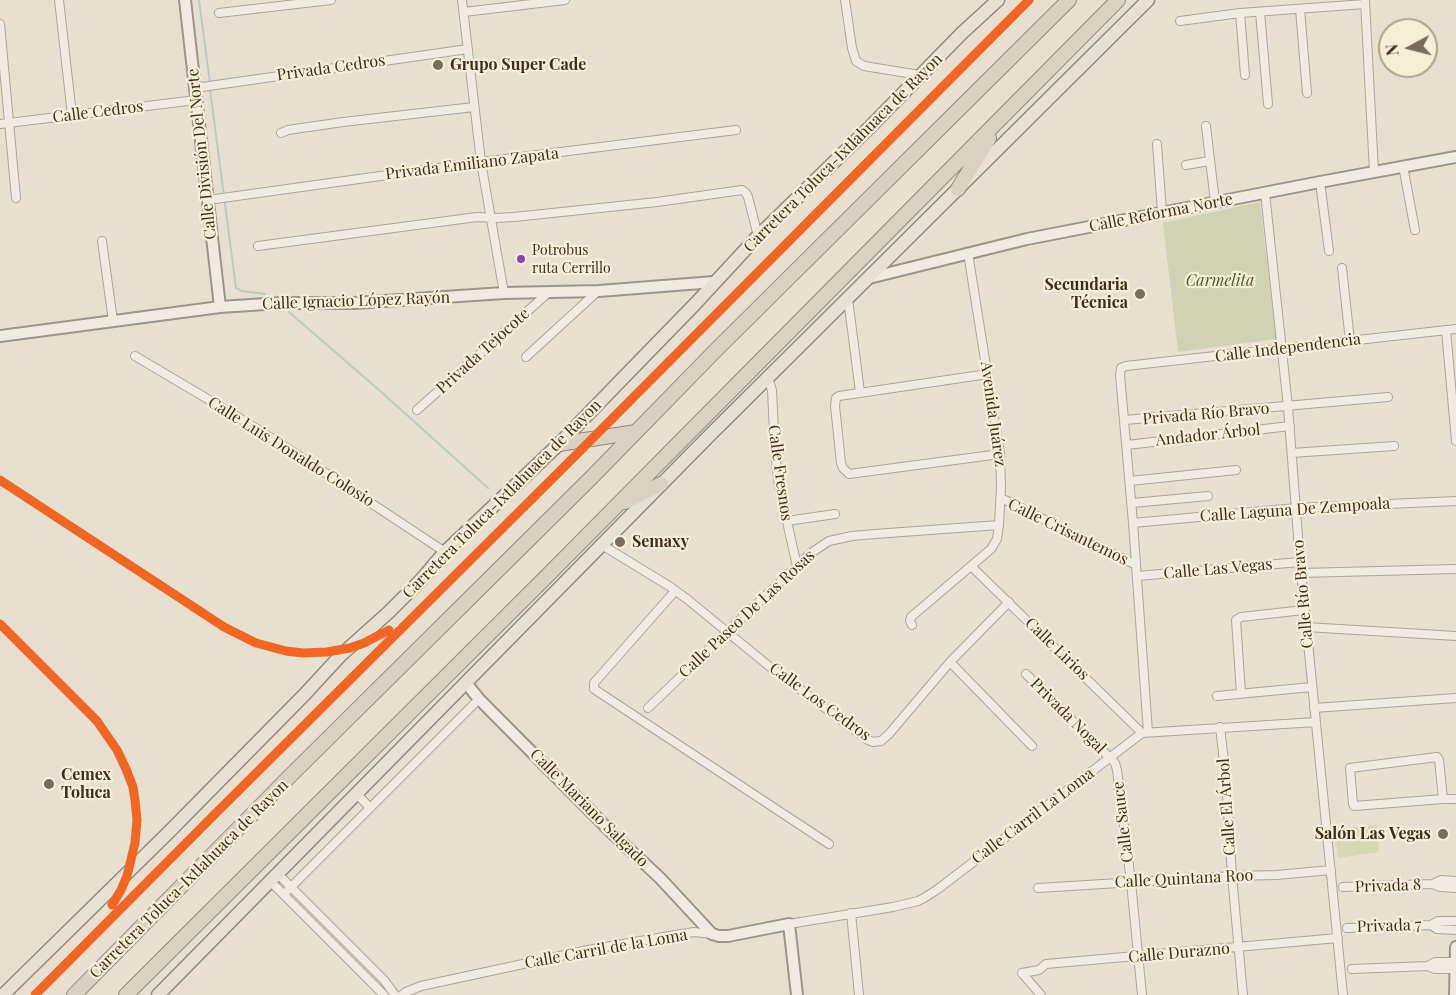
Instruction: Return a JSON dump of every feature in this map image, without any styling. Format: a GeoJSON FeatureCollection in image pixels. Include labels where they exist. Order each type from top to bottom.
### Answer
{"type":"FeatureCollection","features":[{"type":"Feature","properties":{"kind":"highway","name":"Carretera Toluca-Ixtlahuaca de Rayon"},"geometry":{"type":"LineString","coordinates":[[74,995],[716,350],[1069,0]]}},
{"type":"Feature","properties":{"kind":"highway"},"geometry":{"type":"LineString","coordinates":[[126,995],[547,576],[1118,0]]}},
{"type":"Feature","properties":{"kind":"highway"},"geometry":{"type":"LineString","coordinates":[[958,189],[1001,118]]}},
{"type":"Feature","properties":{"kind":"highway"},"geometry":{"type":"LineString","coordinates":[[559,444],[636,432]]}},
{"type":"Feature","properties":{"kind":"highway"},"geometry":{"type":"LineString","coordinates":[[613,509],[662,484]]}},
{"type":"Feature","properties":{"kind":"main road","name":"Calle División Del Norte"},"geometry":{"type":"LineString","coordinates":[[185,0],[198,87],[196,100],[212,200],[220,307]]}},
{"type":"Feature","properties":{"kind":"main road","name":"Carretera Toluca-Ixtlahuaca de Rayon"},"geometry":{"type":"LineString","coordinates":[[3,995],[177,825],[342,656],[422,580],[445,552],[559,444],[758,236],[998,0]]}},
{"type":"Feature","properties":{"kind":"main road"},"geometry":{"type":"LineString","coordinates":[[158,995],[602,544],[1148,0]]}},
{"type":"Feature","properties":{"kind":"main road","name":"Calle Reforma Norte"},"geometry":{"type":"LineString","coordinates":[[868,278],[1027,239],[1456,157]]}},
{"type":"Feature","properties":{"kind":"main road","name":"Calle Ignacio López Rayón"},"geometry":{"type":"LineString","coordinates":[[0,336],[220,307],[281,303],[354,303],[504,293],[599,291],[714,282]]}},
{"type":"Feature","properties":{"kind":"main road","name":"Calle Mariano Salgado"},"geometry":{"type":"LineString","coordinates":[[466,683],[479,699],[614,835],[660,878],[712,934]]}},
{"type":"Feature","properties":{"kind":"main road"},"geometry":{"type":"LineString","coordinates":[[789,924],[797,995]]}},
{"type":"Feature","properties":{"kind":"main road","name":"Calle Carril de la Loma"},"geometry":{"type":"LineString","coordinates":[[712,934],[728,936],[789,924]]}},
{"type":"Feature","properties":{"kind":"main road"},"geometry":{"type":"LineString","coordinates":[[1455,995],[1456,947]]}},
{"type":"Feature","properties":{"kind":"street"},"geometry":{"type":"LineString","coordinates":[[58,0],[72,115]]}},
{"type":"Feature","properties":{"kind":"street"},"geometry":{"type":"LineString","coordinates":[[219,13],[331,0]]}},
{"type":"Feature","properties":{"kind":"street"},"geometry":{"type":"LineString","coordinates":[[462,0],[481,162],[504,293]]}},
{"type":"Feature","properties":{"kind":"street"},"geometry":{"type":"LineString","coordinates":[[464,12],[565,0]]}},
{"type":"Feature","properties":{"kind":"street"},"geometry":{"type":"LineString","coordinates":[[845,0],[856,61],[864,66],[920,75]]}},
{"type":"Feature","properties":{"kind":"street"},"geometry":{"type":"LineString","coordinates":[[1180,21],[1240,13],[1365,2],[1374,172]]}},
{"type":"Feature","properties":{"kind":"street"},"geometry":{"type":"LineString","coordinates":[[1300,9],[1307,93]]}},
{"type":"Feature","properties":{"kind":"street"},"geometry":{"type":"LineString","coordinates":[[1260,12],[1268,104]]}},
{"type":"Feature","properties":{"kind":"street"},"geometry":{"type":"LineString","coordinates":[[1240,13],[1245,75]]}},
{"type":"Feature","properties":{"kind":"street"},"geometry":{"type":"LineString","coordinates":[[0,24],[16,198]]}},
{"type":"Feature","properties":{"kind":"street","name":"Privada Cedros"},"geometry":{"type":"LineString","coordinates":[[198,87],[468,49]]}},
{"type":"Feature","properties":{"kind":"street","name":"Calle Cedros"},"geometry":{"type":"LineString","coordinates":[[0,124],[196,100]]}},
{"type":"Feature","properties":{"kind":"street"},"geometry":{"type":"LineString","coordinates":[[281,133],[343,122],[474,107]]}},
{"type":"Feature","properties":{"kind":"street"},"geometry":{"type":"LineString","coordinates":[[1206,126],[1215,202]]}},
{"type":"Feature","properties":{"kind":"street","name":"Privada Emiliano Zapata"},"geometry":{"type":"LineString","coordinates":[[212,200],[481,162],[736,130]]}},
{"type":"Feature","properties":{"kind":"street"},"geometry":{"type":"LineString","coordinates":[[1157,144],[1162,212]]}},
{"type":"Feature","properties":{"kind":"street"},"geometry":{"type":"LineString","coordinates":[[1186,165],[1209,161]]}},
{"type":"Feature","properties":{"kind":"street"},"geometry":{"type":"LineString","coordinates":[[1403,166],[1415,230]]}},
{"type":"Feature","properties":{"kind":"street"},"geometry":{"type":"LineString","coordinates":[[1320,182],[1329,251]]}},
{"type":"Feature","properties":{"kind":"street"},"geometry":{"type":"LineString","coordinates":[[258,246],[466,218],[514,217],[657,202],[742,190],[746,193],[758,236]]}},
{"type":"Feature","properties":{"kind":"street","name":"Calle Río Bravo"},"geometry":{"type":"LineString","coordinates":[[1265,193],[1290,426],[1306,627],[1343,995]]}},
{"type":"Feature","properties":{"kind":"street"},"geometry":{"type":"LineString","coordinates":[[102,241],[113,321]]}},
{"type":"Feature","properties":{"kind":"street","name":"Avenida Juárez"},"geometry":{"type":"LineString","coordinates":[[912,625],[911,617],[987,552],[997,539],[1001,498],[1000,454],[968,253]]}},
{"type":"Feature","properties":{"kind":"street"},"geometry":{"type":"LineString","coordinates":[[1342,268],[1350,341]]}},
{"type":"Feature","properties":{"kind":"street"},"geometry":{"type":"LineString","coordinates":[[526,357],[599,291]]}},
{"type":"Feature","properties":{"kind":"street","name":"Privada Tejocote"},"geometry":{"type":"LineString","coordinates":[[417,410],[549,292]]}},
{"type":"Feature","properties":{"kind":"street"},"geometry":{"type":"LineString","coordinates":[[848,298],[860,392]]}},
{"type":"Feature","properties":{"kind":"street","name":"Calle Independencia"},"geometry":{"type":"LineString","coordinates":[[1125,420],[1120,375],[1121,368],[1126,366],[1456,329]]}},
{"type":"Feature","properties":{"kind":"street"},"geometry":{"type":"LineString","coordinates":[[1446,330],[1456,441]]}},
{"type":"Feature","properties":{"kind":"street","name":"Calle Luis Donaldo Colosio"},"geometry":{"type":"LineString","coordinates":[[135,356],[299,456],[445,552]]}},
{"type":"Feature","properties":{"kind":"street"},"geometry":{"type":"LineString","coordinates":[[988,374],[860,392],[836,398],[841,463],[846,472],[856,474],[1000,454]]}},
{"type":"Feature","properties":{"kind":"street","name":"Calle Fresnos"},"geometry":{"type":"LineString","coordinates":[[768,378],[772,390],[779,486],[797,566]]}},
{"type":"Feature","properties":{"kind":"street","name":"Privada Río Bravo"},"geometry":{"type":"LineString","coordinates":[[1125,420],[1388,397]]}},
{"type":"Feature","properties":{"kind":"street"},"geometry":{"type":"LineString","coordinates":[[1125,420],[1137,576],[1145,732],[1316,722]]}},
{"type":"Feature","properties":{"kind":"street","name":"Andador Árbol"},"geometry":{"type":"LineString","coordinates":[[1127,445],[1290,426]]}},
{"type":"Feature","properties":{"kind":"street"},"geometry":{"type":"LineString","coordinates":[[1292,453],[1394,446]]}},
{"type":"Feature","properties":{"kind":"street"},"geometry":{"type":"LineString","coordinates":[[1130,481],[1236,470]]}},
{"type":"Feature","properties":{"kind":"street"},"geometry":{"type":"LineString","coordinates":[[1132,503],[1208,496]]}},
{"type":"Feature","properties":{"kind":"street","name":"Calle Crisantemos"},"geometry":{"type":"LineString","coordinates":[[1001,498],[1136,565]]}},
{"type":"Feature","properties":{"kind":"street","name":"Calle Laguna De Zempoala"},"geometry":{"type":"LineString","coordinates":[[1133,523],[1296,508],[1456,501]]}},
{"type":"Feature","properties":{"kind":"street"},"geometry":{"type":"LineString","coordinates":[[787,521],[835,514]]}},
{"type":"Feature","properties":{"kind":"street","name":"Calle Paseo De Las Rosas"},"geometry":{"type":"LineString","coordinates":[[648,708],[797,566],[829,541],[875,534],[999,525]]}},
{"type":"Feature","properties":{"kind":"street","name":"Calle Los Cedros"},"geometry":{"type":"LineString","coordinates":[[602,544],[672,588],[779,674],[873,742],[881,741],[889,734],[950,662],[1009,602]]}},
{"type":"Feature","properties":{"kind":"street","name":"Calle Las Vegas"},"geometry":{"type":"LineString","coordinates":[[1137,576],[1300,562]]}},
{"type":"Feature","properties":{"kind":"street","name":"Calle Lirios"},"geometry":{"type":"LineString","coordinates":[[971,566],[1145,732]]}},
{"type":"Feature","properties":{"kind":"street"},"geometry":{"type":"LineString","coordinates":[[1301,573],[1456,570]]}},
{"type":"Feature","properties":{"kind":"street"},"geometry":{"type":"LineString","coordinates":[[672,588],[594,682],[594,689],[829,844]]}},
{"type":"Feature","properties":{"kind":"street"},"geometry":{"type":"LineString","coordinates":[[1242,693],[1236,624],[1238,618],[1305,610]]}},
{"type":"Feature","properties":{"kind":"street"},"geometry":{"type":"LineString","coordinates":[[1306,627],[1456,636]]}},
{"type":"Feature","properties":{"kind":"street"},"geometry":{"type":"LineString","coordinates":[[950,662],[1032,746]]}},
{"type":"Feature","properties":{"kind":"street","name":"Privada Nogal"},"geometry":{"type":"LineString","coordinates":[[1026,674],[1110,758]]}},
{"type":"Feature","properties":{"kind":"street"},"geometry":{"type":"LineString","coordinates":[[1217,696],[1312,687]]}},
{"type":"Feature","properties":{"kind":"street"},"geometry":{"type":"LineString","coordinates":[[1314,708],[1456,698]]}},
{"type":"Feature","properties":{"kind":"street"},"geometry":{"type":"LineString","coordinates":[[284,894],[479,699]]}},
{"type":"Feature","properties":{"kind":"street","name":"Calle El Árbol"},"geometry":{"type":"LineString","coordinates":[[1220,727],[1243,995]]}},
{"type":"Feature","properties":{"kind":"street","name":"Calle Carril La Loma"},"geometry":{"type":"LineString","coordinates":[[918,901],[938,889],[1137,735],[1145,732]]}},
{"type":"Feature","properties":{"kind":"street"},"geometry":{"type":"LineString","coordinates":[[1443,799],[1437,757],[1349,768],[1354,807],[1456,799]]}},
{"type":"Feature","properties":{"kind":"street","name":"Calle Sauce"},"geometry":{"type":"LineString","coordinates":[[1110,758],[1117,770],[1142,995]]}},
{"type":"Feature","properties":{"kind":"street"},"geometry":{"type":"LineString","coordinates":[[357,794],[370,808]]}},
{"type":"Feature","properties":{"kind":"street","name":"Calle Quintana Roo"},"geometry":{"type":"LineString","coordinates":[[1038,888],[1331,870]]}},
{"type":"Feature","properties":{"kind":"street"},"geometry":{"type":"LineString","coordinates":[[274,878],[291,887],[384,980],[395,995]]}},
{"type":"Feature","properties":{"kind":"street"},"geometry":{"type":"LineString","coordinates":[[274,878],[284,894],[384,995]]}},
{"type":"Feature","properties":{"kind":"street","name":"Privada 8"},"geometry":{"type":"LineString","coordinates":[[1342,888],[1433,884],[1441,880],[1456,881]]}},
{"type":"Feature","properties":{"kind":"street","name":"Privada 8"},"geometry":{"type":"LineString","coordinates":[[1433,884],[1456,888]]}},
{"type":"Feature","properties":{"kind":"street","name":"Calle Carril de la Loma"},"geometry":{"type":"LineString","coordinates":[[789,924],[918,901]]}},
{"type":"Feature","properties":{"kind":"street"},"geometry":{"type":"LineString","coordinates":[[851,913],[859,995]]}},
{"type":"Feature","properties":{"kind":"street","name":"Privada 7"},"geometry":{"type":"LineString","coordinates":[[1347,928],[1431,925],[1438,921],[1456,921]]}},
{"type":"Feature","properties":{"kind":"street","name":"Privada 7"},"geometry":{"type":"LineString","coordinates":[[1431,925],[1437,929],[1456,930]]}},
{"type":"Feature","properties":{"kind":"street","name":"Calle Carril de la Loma"},"geometry":{"type":"LineString","coordinates":[[402,995],[431,984],[588,950],[694,932],[712,934]]}},
{"type":"Feature","properties":{"kind":"street","name":"Calle Durazno"},"geometry":{"type":"LineString","coordinates":[[1040,994],[1022,973],[1039,970],[1046,964],[1338,938]]}},
{"type":"Feature","properties":{"kind":"street"},"geometry":{"type":"LineString","coordinates":[[1428,966],[1435,962],[1456,962]]}},
{"type":"Feature","properties":{"kind":"street"},"geometry":{"type":"LineString","coordinates":[[1352,969],[1428,966],[1435,969],[1455,969]]}},
{"type":"Feature","properties":{"kind":"green space","name":"Carmelita"},"geometry":{"type":"Polygon","coordinates":[[[1260,202],[1276,339],[1178,352],[1163,223],[1260,202]]]}},
{"type":"Feature","properties":{"kind":"green space"},"geometry":{"type":"Polygon","coordinates":[[[1377,825],[1379,852],[1338,858],[1334,829],[1377,825]]]}},
{"type":"Feature","properties":{"kind":"waterway"},"geometry":{"type":"LineString","coordinates":[[199,0],[210,83]]}},
{"type":"Feature","properties":{"kind":"waterway"},"geometry":{"type":"LineString","coordinates":[[210,89],[236,288],[265,294]]}},
{"type":"Feature","properties":{"kind":"waterway"},"geometry":{"type":"LineString","coordinates":[[289,312],[488,488]]}},
{"type":"Feature","properties":{"kind":"transit line"},"geometry":{"type":"LineString","coordinates":[[35,995],[1029,0]]}},
{"type":"Feature","properties":{"kind":"transit line"},"geometry":{"type":"LineString","coordinates":[[0,480],[224,627],[256,643],[286,651],[327,652],[350,648],[389,630]]}},
{"type":"Feature","properties":{"kind":"transit line"},"geometry":{"type":"LineString","coordinates":[[0,624],[97,721],[117,750],[126,769],[135,800],[137,820],[135,843],[127,876],[112,905]]}},
{"type":"Feature","properties":{"kind":"place","name":"Grupo Super Cade"},"geometry":{"type":"Point","coordinates":[438,65]}},
{"type":"Feature","properties":{"kind":"place","name":"Potrobus ruta Cerrillo"},"geometry":{"type":"Point","coordinates":[521,259]}},
{"type":"Feature","properties":{"kind":"place","name":"Secundaria Técnica"},"geometry":{"type":"Point","coordinates":[1140,294]}},
{"type":"Feature","properties":{"kind":"place","name":"Semaxy"},"geometry":{"type":"Point","coordinates":[620,542]}},
{"type":"Feature","properties":{"kind":"place","name":"Cemex Toluca"},"geometry":{"type":"Point","coordinates":[49,784]}},
{"type":"Feature","properties":{"kind":"place","name":"Salón Las Vegas"},"geometry":{"type":"Point","coordinates":[1443,834]}}]}
